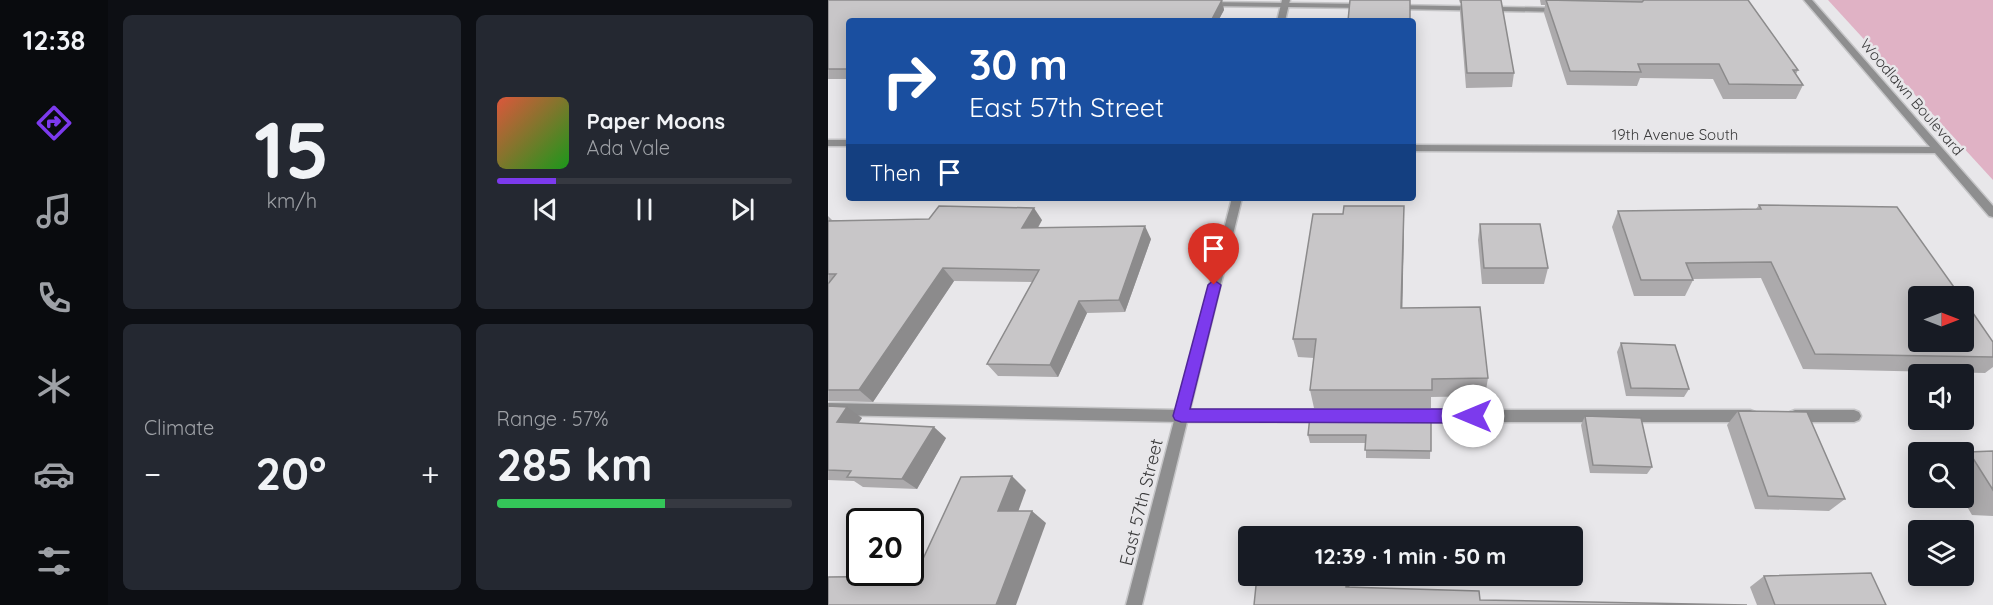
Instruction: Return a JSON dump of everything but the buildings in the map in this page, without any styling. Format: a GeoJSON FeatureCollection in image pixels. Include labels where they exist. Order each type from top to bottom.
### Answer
{"type":"FeatureCollection","features":[{"type":"Feature","properties":{"kind":"street","name":"Woodlawn Boulevard"},"geometry":{"type":"LineString","coordinates":[[1808,0],[1993,213]]}},
{"type":"Feature","properties":{"kind":"street"},"geometry":{"type":"LineString","coordinates":[[1199,4],[1286,2],[1370,6]]}},
{"type":"Feature","properties":{"kind":"street"},"geometry":{"type":"LineString","coordinates":[[1282,18],[1286,2]]}},
{"type":"Feature","properties":{"kind":"street"},"geometry":{"type":"LineString","coordinates":[[1382,6],[1568,10]]}},
{"type":"Feature","properties":{"kind":"street"},"geometry":{"type":"LineString","coordinates":[[828,143],[846,143]]}},
{"type":"Feature","properties":{"kind":"street","name":"19th Avenue South"},"geometry":{"type":"LineString","coordinates":[[1416,148],[1938,150]]}},
{"type":"Feature","properties":{"kind":"street","name":"East 57th Street"},"geometry":{"type":"LineString","coordinates":[[1134,605],[1236,201]]}},
{"type":"Feature","properties":{"kind":"street"},"geometry":{"type":"LineString","coordinates":[[828,409],[1181,416],[1758,416]]}},
{"type":"Feature","properties":{"kind":"street"},"geometry":{"type":"LineString","coordinates":[[1782,416],[1854,416]]}},
{"type":"Feature","properties":{"kind":"shaded area"},"geometry":{"type":"Polygon","coordinates":[[[1828,0],[1993,0],[1993,180],[1828,0]]]}},
{"type":"Feature","properties":{"kind":"route"},"geometry":{"type":"LineString","coordinates":[[1214,285],[1181,416],[1473,416]]}}]}
